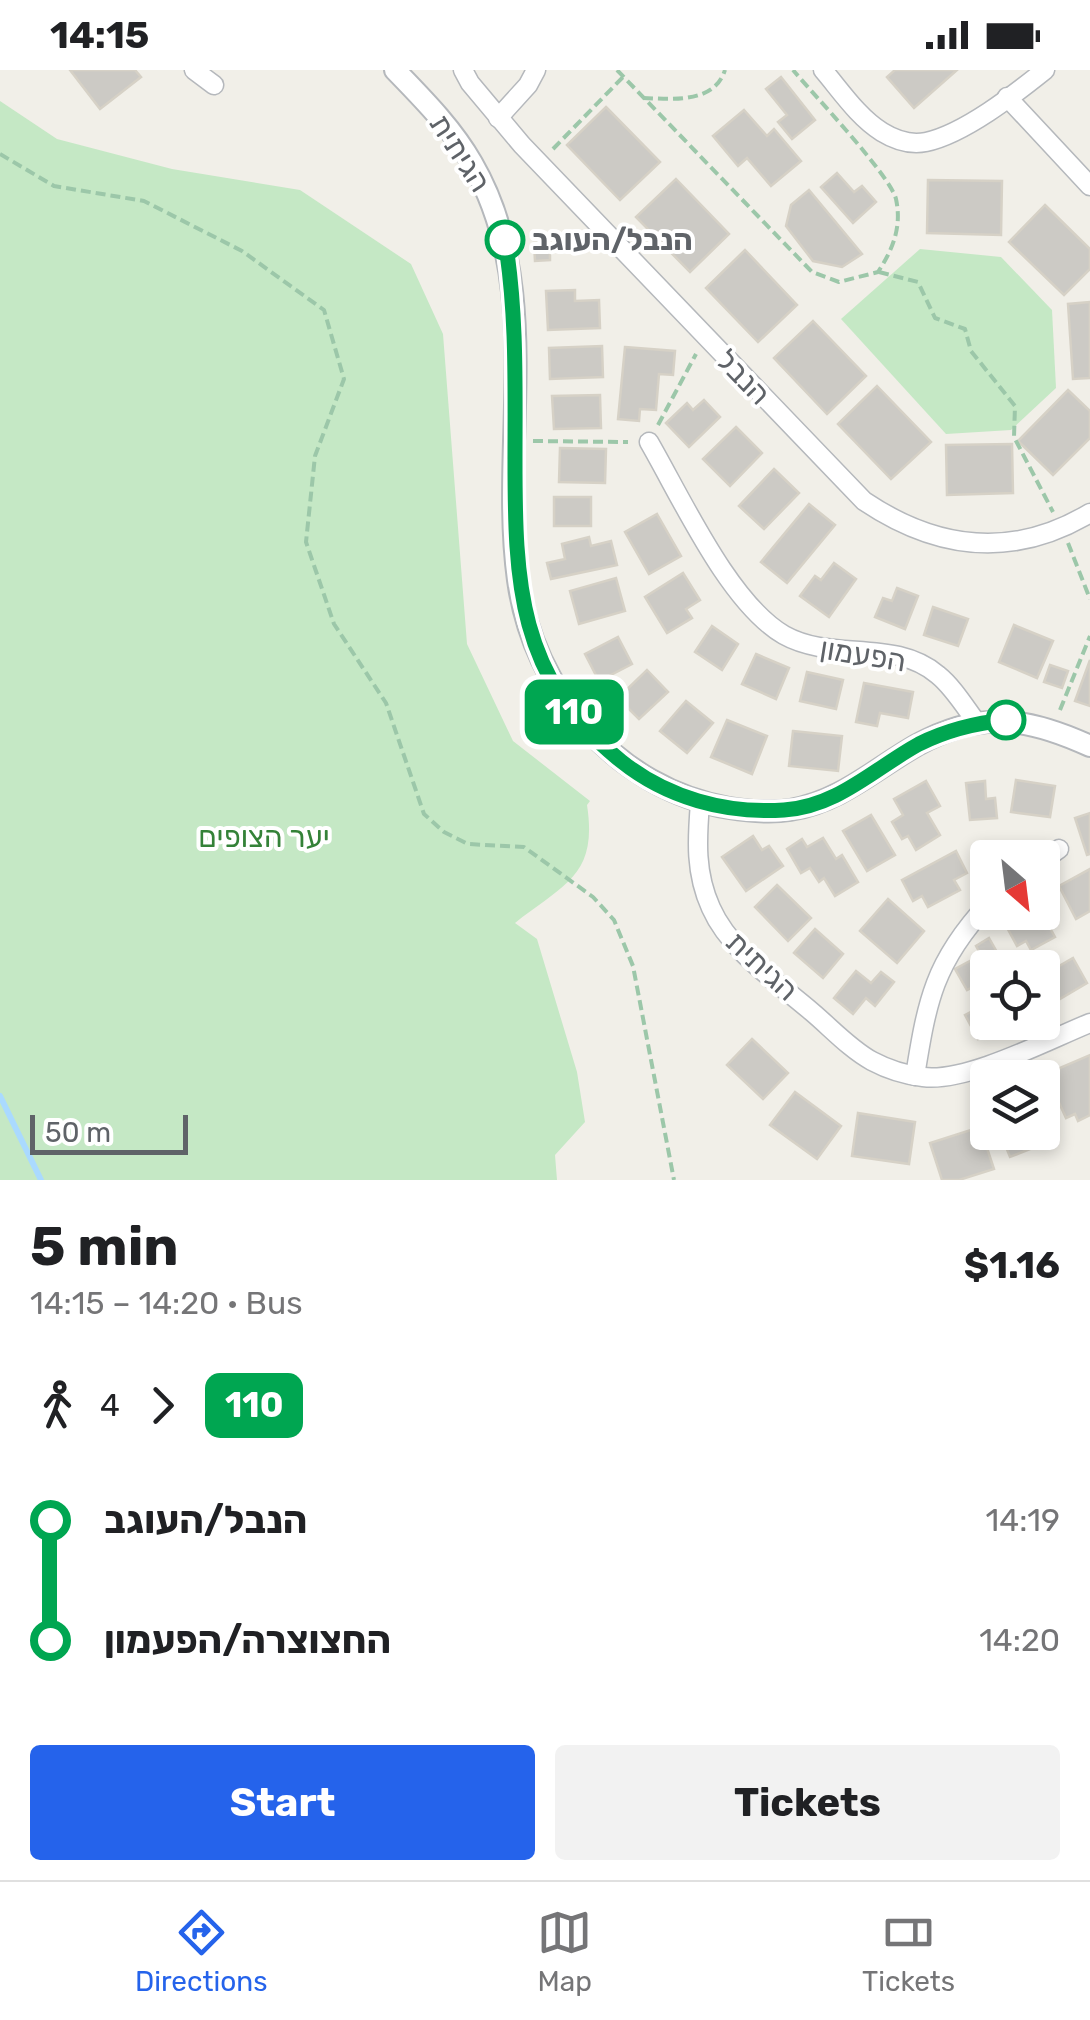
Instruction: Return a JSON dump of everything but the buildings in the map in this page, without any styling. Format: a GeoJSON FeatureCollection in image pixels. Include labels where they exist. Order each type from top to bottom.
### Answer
{"type":"FeatureCollection","features":[{"type":"Feature","properties":{"kind":"street"},"geometry":{"type":"LineString","coordinates":[[194,70],[214,85]]}},
{"type":"Feature","properties":{"kind":"street","name":"הגיתית"},"geometry":{"type":"LineString","coordinates":[[395,70],[462,147],[505,240],[513,295],[518,584],[527,624],[547,672],[580,720],[613,754],[654,783],[700,803],[696,854],[701,884],[721,928],[849,1044],[870,1060],[914,1076],[950,1076],[975,1069],[1090,1023]]}},
{"type":"Feature","properties":{"kind":"street","name":"הנבל"},"geometry":{"type":"LineString","coordinates":[[463,70],[539,164],[843,481],[887,516],[938,536],[980,544],[1037,538],[1090,512]]}},
{"type":"Feature","properties":{"kind":"street"},"geometry":{"type":"LineString","coordinates":[[498,118],[536,70]]}},
{"type":"Feature","properties":{"kind":"street"},"geometry":{"type":"LineString","coordinates":[[824,70],[866,120],[884,134],[908,143],[927,142],[945,134],[1045,70]]}},
{"type":"Feature","properties":{"kind":"street"},"geometry":{"type":"LineString","coordinates":[[1007,97],[1090,186]]}},
{"type":"Feature","properties":{"kind":"street","name":"הפעמון"},"geometry":{"type":"LineString","coordinates":[[649,442],[729,580],[760,618],[806,645],[896,655],[917,662],[938,675],[976,723]]}},
{"type":"Feature","properties":{"kind":"street"},"geometry":{"type":"LineString","coordinates":[[700,803],[747,811],[788,810],[815,803],[865,780],[917,745],[976,723],[1006,720],[1052,730],[1090,746]]}},
{"type":"Feature","properties":{"kind":"street"},"geometry":{"type":"LineString","coordinates":[[914,1076],[926,1004],[940,972],[970,925]]}},
{"type":"Feature","properties":{"kind":"path"},"geometry":{"type":"LineString","coordinates":[[616,70],[812,272],[839,282],[878,272],[918,282],[935,318],[965,329],[972,351],[1015,406],[1014,437],[1062,528],[1090,599]]}},
{"type":"Feature","properties":{"kind":"path"},"geometry":{"type":"LineString","coordinates":[[643,98],[700,96],[713,89],[725,70]]}},
{"type":"Feature","properties":{"kind":"path"},"geometry":{"type":"LineString","coordinates":[[794,70],[895,195],[898,228],[891,252],[878,272]]}},
{"type":"Feature","properties":{"kind":"path"},"geometry":{"type":"LineString","coordinates":[[539,164],[624,77]]}},
{"type":"Feature","properties":{"kind":"path"},"geometry":{"type":"LineString","coordinates":[[0,154],[54,186],[144,202],[242,251],[324,310],[344,380],[315,456],[306,542],[334,624],[386,704],[424,814],[444,832],[468,844],[524,847],[592,897],[614,920],[633,966],[674,1180]]}},
{"type":"Feature","properties":{"kind":"path"},"geometry":{"type":"LineString","coordinates":[[515,441],[649,442],[705,337]]}},
{"type":"Feature","properties":{"kind":"path"},"geometry":{"type":"LineString","coordinates":[[1052,730],[1090,636]]}},
{"type":"Feature","properties":{"kind":"green space","name":"יער הצופים"},"geometry":{"type":"Polygon","coordinates":[[[0,101],[57,139],[172,169],[300,190],[411,264],[443,334],[467,644],[513,741],[590,801],[587,848],[582,863],[562,887],[515,923],[537,939],[577,1072],[585,1122],[555,1155],[557,1180],[0,1180],[0,101]]]}},
{"type":"Feature","properties":{"kind":"green space"},"geometry":{"type":"Polygon","coordinates":[[[920,249],[1001,257],[1052,310],[1056,388],[1011,430],[946,434],[841,319],[920,249]]]}},
{"type":"Feature","properties":{"kind":"waterway"},"geometry":{"type":"LineString","coordinates":[[0,1096],[41,1180]]}},
{"type":"Feature","properties":{"kind":"bus line","name":"110"},"geometry":{"type":"LineString","coordinates":[[505,240],[515,325],[515,538],[520,597],[547,672],[597,739],[634,772],[700,803],[747,811],[788,810],[839,794],[917,745],[957,728],[1006,720]]}},
{"type":"Feature","properties":{"kind":"place","name":"הנבל/העוגב"},"geometry":{"type":"Point","coordinates":[505,240]}}]}
